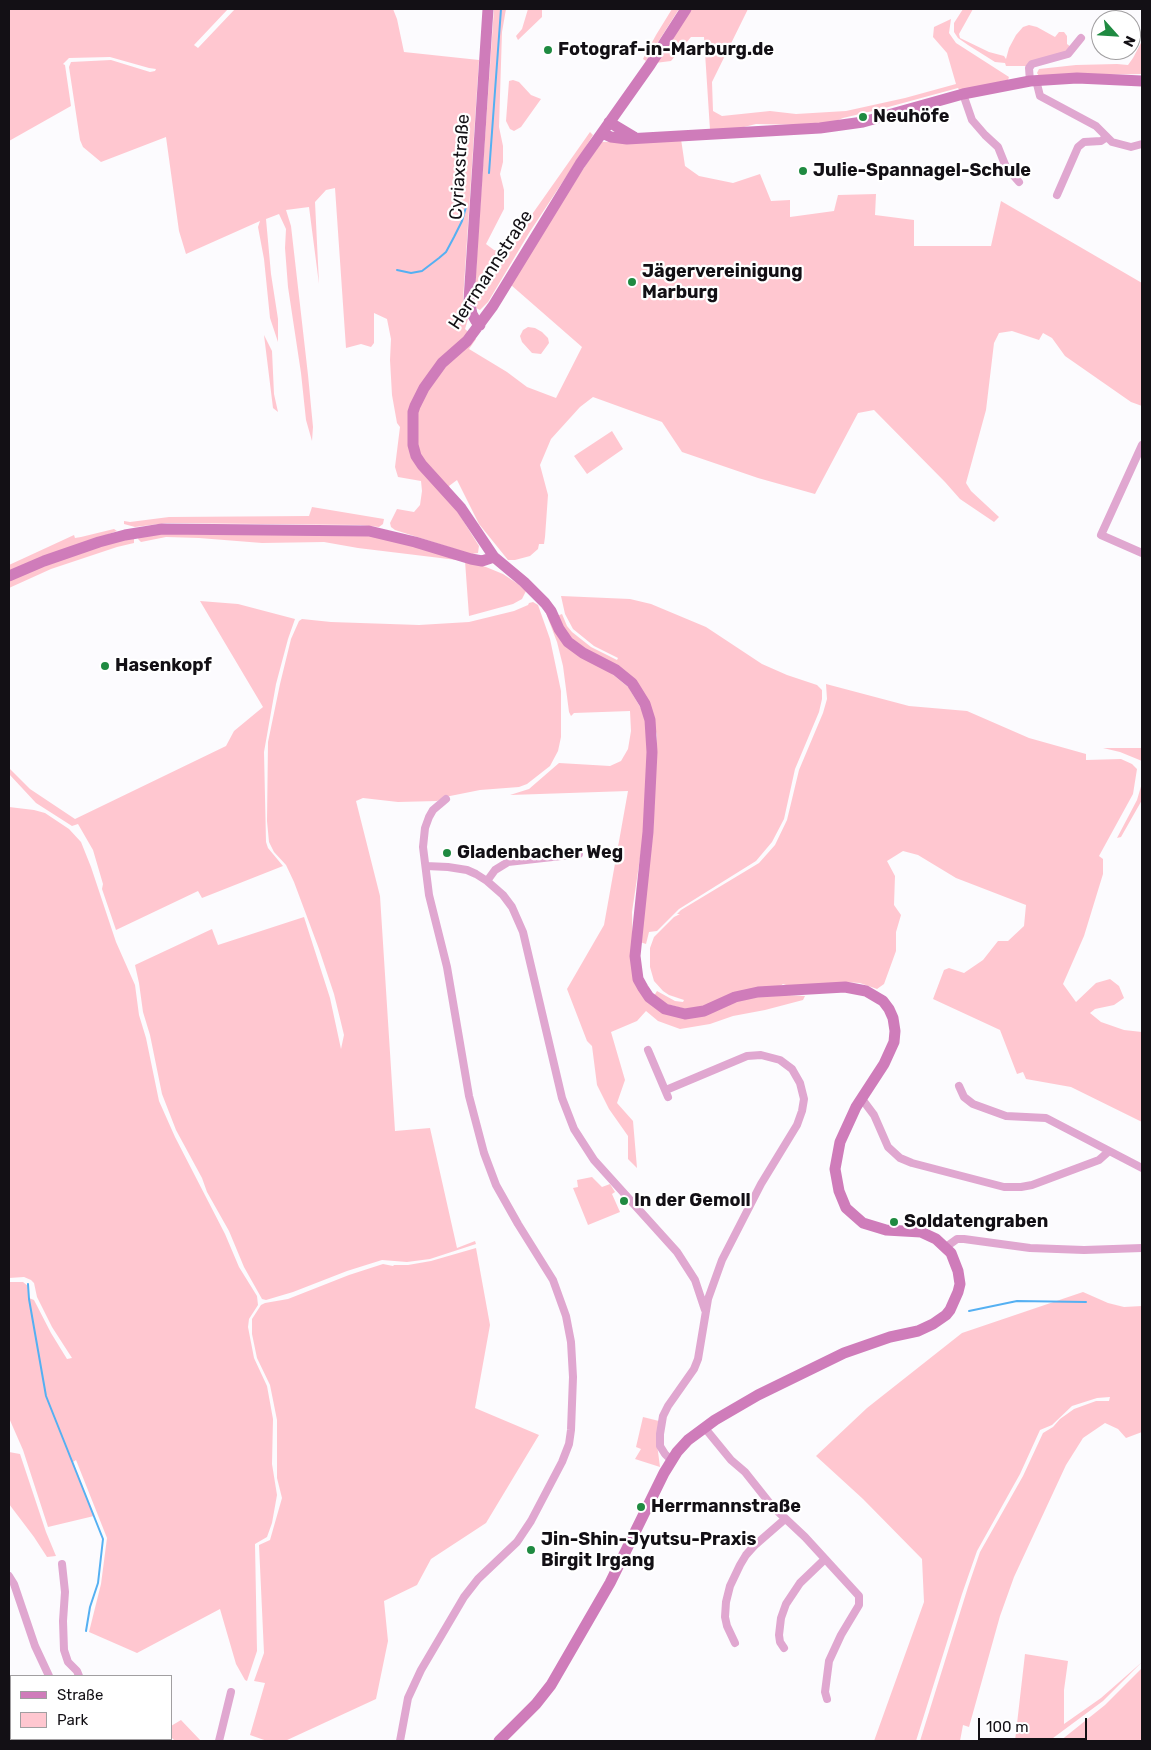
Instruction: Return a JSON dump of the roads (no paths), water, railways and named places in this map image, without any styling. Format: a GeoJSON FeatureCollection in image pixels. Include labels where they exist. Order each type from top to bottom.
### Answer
{"type":"FeatureCollection","features":[{"type":"Feature","properties":{"kind":"street","name":"Cyriaxstraße"},"geometry":{"type":"LineString","coordinates":[[480,325],[472,314],[469,300],[488,9]]}},
{"type":"Feature","properties":{"kind":"street","name":"Herrmannstraße"},"geometry":{"type":"LineString","coordinates":[[686,9],[656,57],[580,164],[480,325],[467,341],[442,363],[424,388],[415,406],[412,432],[416,456],[461,508],[494,557],[524,582],[545,603],[568,642],[583,653],[616,670],[632,683],[648,711],[652,734],[648,832],[636,956],[638,979],[643,988],[649,996],[665,1009],[685,1014],[699,1012],[735,997],[758,992],[845,987],[872,993],[890,1009],[895,1031],[894,1042],[845,1130],[837,1155],[836,1177],[844,1204],[857,1219],[868,1225],[886,1230],[921,1232],[931,1236],[946,1247]]}},
{"type":"Feature","properties":{"kind":"street"},"geometry":{"type":"LineString","coordinates":[[1080,38],[1068,54],[1032,64],[1029,68],[1040,96],[1096,126],[1112,142],[1132,147],[1142,144]]}},
{"type":"Feature","properties":{"kind":"street"},"geometry":{"type":"LineString","coordinates":[[602,133],[622,139],[858,124],[963,94],[1033,81],[1077,78],[1142,81]]}},
{"type":"Feature","properties":{"kind":"street"},"geometry":{"type":"LineString","coordinates":[[963,94],[972,120],[998,147],[1006,167],[1019,182]]}},
{"type":"Feature","properties":{"kind":"street"},"geometry":{"type":"LineString","coordinates":[[609,122],[635,138]]}},
{"type":"Feature","properties":{"kind":"street"},"geometry":{"type":"LineString","coordinates":[[1057,195],[1078,147],[1084,142],[1101,141],[1107,137]]}},
{"type":"Feature","properties":{"kind":"street"},"geometry":{"type":"LineString","coordinates":[[1142,446],[1101,535],[1142,553]]}},
{"type":"Feature","properties":{"kind":"street"},"geometry":{"type":"LineString","coordinates":[[9,576],[44,561],[125,534],[162,529],[369,531],[415,542],[471,559],[482,561],[494,557]]}},
{"type":"Feature","properties":{"kind":"street"},"geometry":{"type":"LineString","coordinates":[[400,1741],[408,1698],[421,1670],[461,1602],[478,1579],[520,1537],[562,1462],[569,1444],[571,1430],[571,1342],[566,1316],[553,1280],[502,1198],[484,1153],[469,1096],[447,967],[429,895],[424,847],[425,828],[434,810],[446,799]]}},
{"type":"Feature","properties":{"kind":"street"},"geometry":{"type":"LineString","coordinates":[[488,881],[495,870],[508,862],[578,854]]}},
{"type":"Feature","properties":{"kind":"street"},"geometry":{"type":"LineString","coordinates":[[426,866],[467,870],[488,881],[503,895],[512,907],[523,932],[562,1098],[574,1129],[594,1160],[677,1252],[695,1280],[706,1312]]}},
{"type":"Feature","properties":{"kind":"street"},"geometry":{"type":"LineString","coordinates":[[648,1050],[667,1094],[746,1056],[761,1055],[780,1060],[788,1066],[798,1079],[803,1091],[803,1106],[800,1117],[761,1184],[722,1260],[711,1289],[696,1366],[668,1406],[661,1424],[660,1446],[671,1460]]}},
{"type":"Feature","properties":{"kind":"street"},"geometry":{"type":"LineString","coordinates":[[959,1086],[964,1097],[973,1104],[1006,1116],[1046,1118],[1108,1152],[1142,1168]]}},
{"type":"Feature","properties":{"kind":"street"},"geometry":{"type":"LineString","coordinates":[[862,1099],[874,1115],[888,1147],[900,1158],[912,1163],[1004,1187],[1032,1185],[1099,1160],[1108,1152]]}},
{"type":"Feature","properties":{"kind":"street"},"geometry":{"type":"LineString","coordinates":[[499,1741],[536,1704],[559,1672],[610,1583],[671,1460],[683,1444],[704,1427],[758,1395],[844,1353],[883,1339],[926,1328],[946,1315],[955,1302],[960,1284],[957,1267],[946,1247],[957,1239],[964,1238],[1030,1248],[1084,1250],[1142,1248]]}},
{"type":"Feature","properties":{"kind":"street"},"geometry":{"type":"LineString","coordinates":[[704,1427],[727,1455],[745,1472],[772,1506],[805,1536],[859,1596],[859,1605],[841,1635],[829,1661],[824,1692],[828,1699]]}},
{"type":"Feature","properties":{"kind":"street"},"geometry":{"type":"LineString","coordinates":[[735,1643],[725,1617],[730,1586],[740,1565],[754,1546],[785,1519]]}},
{"type":"Feature","properties":{"kind":"street"},"geometry":{"type":"LineString","coordinates":[[784,1648],[780,1642],[779,1634],[781,1618],[786,1604],[800,1583],[825,1559]]}},
{"type":"Feature","properties":{"kind":"street"},"geometry":{"type":"LineString","coordinates":[[62,1564],[64,1585],[64,1650],[68,1662],[79,1675]]}},
{"type":"Feature","properties":{"kind":"street"},"geometry":{"type":"LineString","coordinates":[[9,1576],[14,1584],[35,1646],[49,1675]]}},
{"type":"Feature","properties":{"kind":"street"},"geometry":{"type":"LineString","coordinates":[[219,1741],[231,1692]]}},
{"type":"Feature","properties":{"kind":"waterway"},"geometry":{"type":"LineString","coordinates":[[489,173],[501,9]]}},
{"type":"Feature","properties":{"kind":"waterway"},"geometry":{"type":"LineString","coordinates":[[397,270],[411,273],[422,271],[446,252],[462,221],[466,207]]}},
{"type":"Feature","properties":{"kind":"waterway"},"geometry":{"type":"LineString","coordinates":[[28,1284],[46,1396],[103,1539],[98,1583],[90,1607],[86,1631]]}},
{"type":"Feature","properties":{"kind":"waterway"},"geometry":{"type":"LineString","coordinates":[[969,1311],[1017,1301],[1086,1302]]}},
{"type":"Feature","properties":{"kind":"place","name":"Fotograf-in-Marburg.de"},"geometry":{"type":"Point","coordinates":[548,50]}},
{"type":"Feature","properties":{"kind":"place","name":"Neuhöfe"},"geometry":{"type":"Point","coordinates":[863,117]}},
{"type":"Feature","properties":{"kind":"place","name":"Julie-Spannagel-Schule"},"geometry":{"type":"Point","coordinates":[803,171]}},
{"type":"Feature","properties":{"kind":"place","name":"Jägervereinigung Marburg"},"geometry":{"type":"Point","coordinates":[632,282]}},
{"type":"Feature","properties":{"kind":"place","name":"Hasenkopf"},"geometry":{"type":"Point","coordinates":[105,666]}},
{"type":"Feature","properties":{"kind":"place","name":"Gladenbacher Weg"},"geometry":{"type":"Point","coordinates":[447,853]}},
{"type":"Feature","properties":{"kind":"place","name":"In der Gemoll"},"geometry":{"type":"Point","coordinates":[624,1201]}},
{"type":"Feature","properties":{"kind":"place","name":"Soldatengraben"},"geometry":{"type":"Point","coordinates":[894,1222]}},
{"type":"Feature","properties":{"kind":"place","name":"Herrmannstraße"},"geometry":{"type":"Point","coordinates":[641,1507]}},
{"type":"Feature","properties":{"kind":"place","name":"Jin-Shin-Jyutsu-Praxis Birgit Irgang"},"geometry":{"type":"Point","coordinates":[531,1550]}}]}
